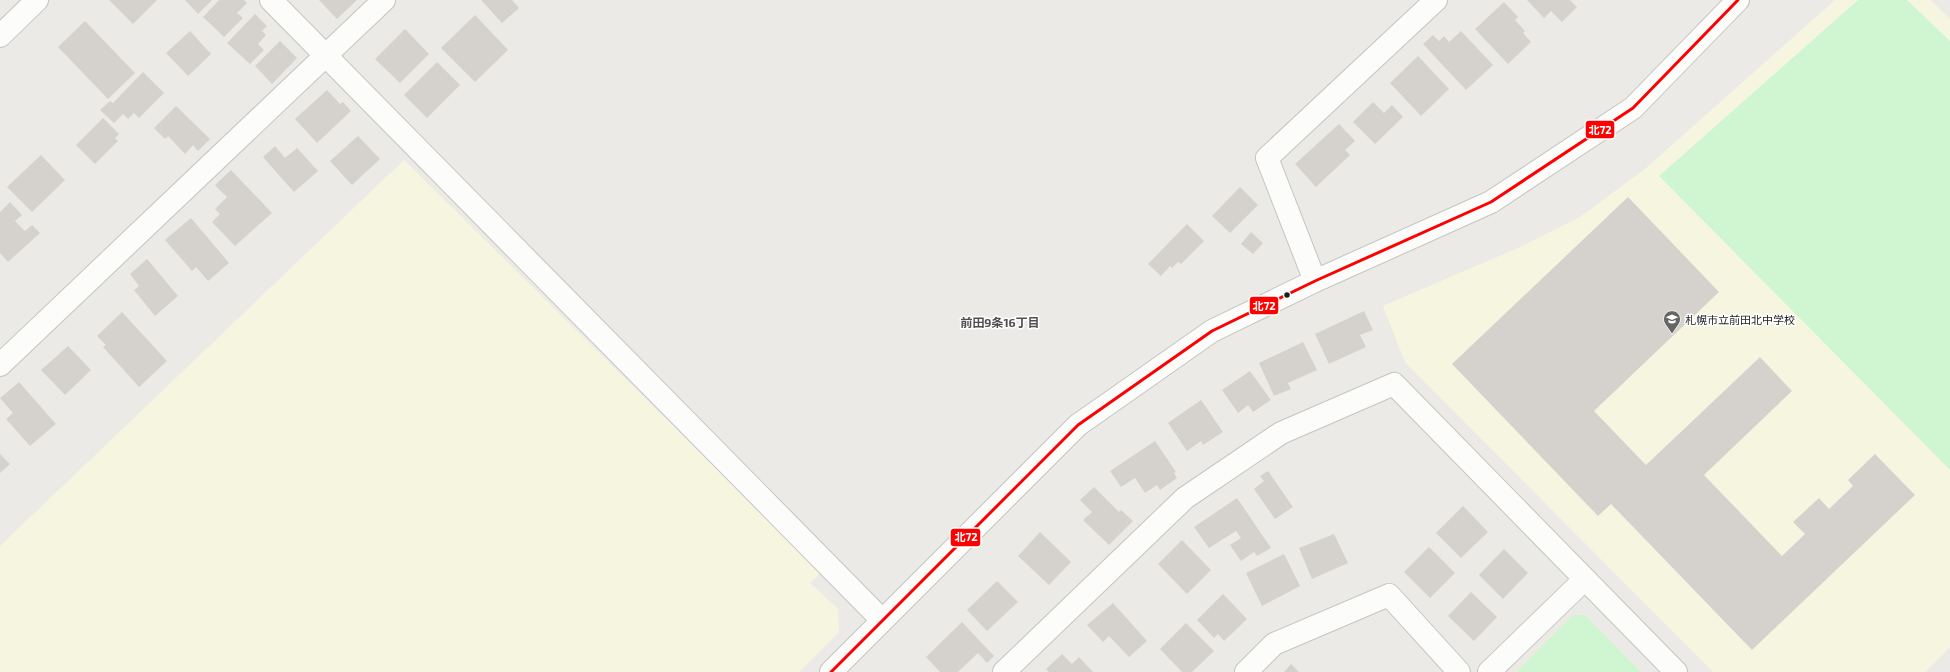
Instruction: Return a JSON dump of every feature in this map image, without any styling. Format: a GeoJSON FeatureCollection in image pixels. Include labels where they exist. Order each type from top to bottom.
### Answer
{"type":"FeatureCollection","features":[{"type":"Feature","properties":{"kind":"street"},"geometry":{"type":"LineString","coordinates":[[0,36],[37,0]]}},
{"type":"Feature","properties":{"kind":"street"},"geometry":{"type":"LineString","coordinates":[[271,0],[882,620]]}},
{"type":"Feature","properties":{"kind":"street"},"geometry":{"type":"LineString","coordinates":[[0,365],[384,0]]}},
{"type":"Feature","properties":{"kind":"street"},"geometry":{"type":"LineString","coordinates":[[1314,281],[1267,158],[1436,0]]}},
{"type":"Feature","properties":{"kind":"street"},"geometry":{"type":"LineString","coordinates":[[831,672],[1078,425],[1212,331],[1314,281],[1491,202],[1633,108],[1738,0]]}},
{"type":"Feature","properties":{"kind":"street"},"geometry":{"type":"LineString","coordinates":[[1004,672],[1185,498],[1281,433],[1394,384],[1676,672]]}},
{"type":"Feature","properties":{"kind":"street"},"geometry":{"type":"LineString","coordinates":[[1489,672],[1585,579]]}},
{"type":"Feature","properties":{"kind":"street"},"geometry":{"type":"LineString","coordinates":[[1246,672],[1274,644],[1389,595],[1459,672]]}},
{"type":"Feature","properties":{"kind":"shaded area","name":"札幌市立前田北中学校"},"geometry":{"type":"Polygon","coordinates":[[[1835,0],[1931,0],[1950,19],[1950,647],[1925,672],[1713,672],[1405,362],[1383,306],[1518,248],[1580,217],[1645,169],[1835,0]]]}},
{"type":"Feature","properties":{"kind":"shaded area"},"geometry":{"type":"Polygon","coordinates":[[[404,160],[821,572],[810,583],[838,609],[839,632],[799,672],[0,672],[0,546],[404,160]]]}},
{"type":"Feature","properties":{"kind":"green space"},"geometry":{"type":"Polygon","coordinates":[[[1858,0],[1907,0],[1950,41],[1950,470],[1659,176],[1858,0]]]}},
{"type":"Feature","properties":{"kind":"green space"},"geometry":{"type":"Polygon","coordinates":[[[1573,615],[1585,615],[1641,672],[1516,672],[1573,615]]]}},
{"type":"Feature","properties":{"kind":"building"},"geometry":{"type":"Polygon","coordinates":[[[109,0],[157,0],[133,24],[109,0]]]}},
{"type":"Feature","properties":{"kind":"building"},"geometry":{"type":"Polygon","coordinates":[[[185,0],[212,0],[198,14],[185,0]]]}},
{"type":"Feature","properties":{"kind":"building"},"geometry":{"type":"Polygon","coordinates":[[[219,0],[244,0],[247,3],[237,13],[243,18],[224,37],[203,17],[219,0]]]}},
{"type":"Feature","properties":{"kind":"building"},"geometry":{"type":"Polygon","coordinates":[[[319,0],[357,0],[337,19],[319,0]]]}},
{"type":"Feature","properties":{"kind":"building"},"geometry":{"type":"Polygon","coordinates":[[[481,0],[512,0],[519,8],[502,23],[481,0]]]}},
{"type":"Feature","properties":{"kind":"building"},"geometry":{"type":"Polygon","coordinates":[[[1527,0],[1570,0],[1577,7],[1562,22],[1551,11],[1544,18],[1527,0]]]}},
{"type":"Feature","properties":{"kind":"building"},"geometry":{"type":"Polygon","coordinates":[[[1504,2],[1518,17],[1515,20],[1525,31],[1523,33],[1531,42],[1508,64],[1475,29],[1504,2]]]}},
{"type":"Feature","properties":{"kind":"building"},"geometry":{"type":"Polygon","coordinates":[[[255,14],[267,26],[262,31],[266,35],[258,44],[264,50],[250,64],[227,43],[255,14]]]}},
{"type":"Feature","properties":{"kind":"building"},"geometry":{"type":"Polygon","coordinates":[[[475,15],[508,50],[475,82],[441,48],[475,15]]]}},
{"type":"Feature","properties":{"kind":"building"},"geometry":{"type":"Polygon","coordinates":[[[85,21],[135,73],[108,99],[58,47],[85,21]]]}},
{"type":"Feature","properties":{"kind":"building"},"geometry":{"type":"Polygon","coordinates":[[[405,29],[429,54],[400,83],[375,59],[405,29]]]}},
{"type":"Feature","properties":{"kind":"building"},"geometry":{"type":"Polygon","coordinates":[[[190,31],[211,54],[188,76],[166,53],[190,31]]]}},
{"type":"Feature","properties":{"kind":"building"},"geometry":{"type":"Polygon","coordinates":[[[1461,31],[1493,65],[1466,90],[1423,44],[1433,35],[1439,41],[1444,36],[1449,42],[1461,31]]]}},
{"type":"Feature","properties":{"kind":"building"},"geometry":{"type":"Polygon","coordinates":[[[280,41],[297,58],[272,84],[255,66],[280,41]]]}},
{"type":"Feature","properties":{"kind":"building"},"geometry":{"type":"Polygon","coordinates":[[[1418,56],[1449,89],[1421,116],[1390,83],[1418,56]]]}},
{"type":"Feature","properties":{"kind":"building"},"geometry":{"type":"Polygon","coordinates":[[[437,62],[460,85],[427,118],[404,95],[437,62]]]}},
{"type":"Feature","properties":{"kind":"building"},"geometry":{"type":"Polygon","coordinates":[[[143,72],[164,93],[139,118],[134,113],[128,119],[123,114],[114,123],[100,110],[110,101],[113,103],[143,72]]]}},
{"type":"Feature","properties":{"kind":"building"},"geometry":{"type":"Polygon","coordinates":[[[327,90],[340,104],[343,102],[351,111],[317,143],[295,119],[327,90]]]}},
{"type":"Feature","properties":{"kind":"building"},"geometry":{"type":"Polygon","coordinates":[[[1373,102],[1384,113],[1392,105],[1403,117],[1375,144],[1353,122],[1373,102]]]}},
{"type":"Feature","properties":{"kind":"building"},"geometry":{"type":"Polygon","coordinates":[[[176,106],[210,139],[198,151],[193,145],[185,154],[168,136],[165,139],[154,128],[176,106]]]}},
{"type":"Feature","properties":{"kind":"building"},"geometry":{"type":"Polygon","coordinates":[[[103,118],[119,134],[115,138],[118,141],[95,164],[76,145],[103,118]]]}},
{"type":"Feature","properties":{"kind":"building"},"geometry":{"type":"Polygon","coordinates":[[[1339,124],[1355,141],[1345,150],[1350,155],[1316,187],[1295,164],[1339,124]]]}},
{"type":"Feature","properties":{"kind":"building"},"geometry":{"type":"Polygon","coordinates":[[[358,136],[380,159],[352,185],[330,161],[358,136]]]}},
{"type":"Feature","properties":{"kind":"building"},"geometry":{"type":"Polygon","coordinates":[[[275,146],[285,158],[297,148],[318,171],[294,192],[263,157],[275,146]]]}},
{"type":"Feature","properties":{"kind":"building"},"geometry":{"type":"Polygon","coordinates":[[[41,155],[65,180],[32,212],[7,187],[41,155]]]}},
{"type":"Feature","properties":{"kind":"building"},"geometry":{"type":"Polygon","coordinates":[[[231,170],[272,213],[235,246],[212,222],[220,214],[215,209],[227,197],[215,185],[231,170]]]}},
{"type":"Feature","properties":{"kind":"building"},"geometry":{"type":"Polygon","coordinates":[[[1240,187],[1258,205],[1230,233],[1212,216],[1240,187]]]}},
{"type":"Feature","properties":{"kind":"building"},"geometry":{"type":"Polygon","coordinates":[[[1628,197],[1719,292],[1594,411],[1646,465],[1760,357],[1792,391],[1704,475],[1782,556],[1805,534],[1793,522],[1819,498],[1829,509],[1853,486],[1848,480],[1875,454],[1915,495],[1752,650],[1611,504],[1598,516],[1452,364],[1628,197]]]}},
{"type":"Feature","properties":{"kind":"building"},"geometry":{"type":"Polygon","coordinates":[[[10,202],[22,215],[15,221],[25,231],[32,225],[40,233],[8,262],[0,253],[0,212],[10,202]]]}},
{"type":"Feature","properties":{"kind":"building"},"geometry":{"type":"Polygon","coordinates":[[[191,218],[229,263],[208,281],[196,267],[192,271],[165,240],[191,218]]]}},
{"type":"Feature","properties":{"kind":"building"},"geometry":{"type":"Polygon","coordinates":[[[1187,224],[1204,241],[1181,264],[1178,262],[1172,268],[1170,266],[1161,276],[1148,264],[1187,224]]]}},
{"type":"Feature","properties":{"kind":"building"},"geometry":{"type":"Polygon","coordinates":[[[1251,232],[1263,243],[1253,254],[1241,244],[1251,232]]]}},
{"type":"Feature","properties":{"kind":"building"},"geometry":{"type":"Polygon","coordinates":[[[147,259],[178,296],[155,316],[134,290],[139,286],[130,274],[147,259]]]}},
{"type":"Feature","properties":{"kind":"building"},"geometry":{"type":"Polygon","coordinates":[[[1364,311],[1373,330],[1360,335],[1366,347],[1329,364],[1315,334],[1364,311]]]}},
{"type":"Feature","properties":{"kind":"building"},"geometry":{"type":"Polygon","coordinates":[[[122,312],[167,361],[139,387],[103,347],[106,345],[97,336],[122,312]]]}},
{"type":"Feature","properties":{"kind":"building"},"geometry":{"type":"Polygon","coordinates":[[[1303,342],[1317,370],[1288,383],[1291,389],[1274,396],[1259,363],[1303,342]]]}},
{"type":"Feature","properties":{"kind":"building"},"geometry":{"type":"Polygon","coordinates":[[[68,346],[91,370],[65,395],[41,370],[68,346]]]}},
{"type":"Feature","properties":{"kind":"building"},"geometry":{"type":"Polygon","coordinates":[[[1250,371],[1271,400],[1253,412],[1248,405],[1238,413],[1222,390],[1250,371]]]}},
{"type":"Feature","properties":{"kind":"building"},"geometry":{"type":"Polygon","coordinates":[[[19,382],[56,424],[30,446],[6,419],[13,413],[0,398],[19,382]]]}},
{"type":"Feature","properties":{"kind":"building"},"geometry":{"type":"Polygon","coordinates":[[[1201,400],[1223,432],[1203,445],[1201,441],[1187,451],[1168,423],[1201,400]]]}},
{"type":"Feature","properties":{"kind":"building"},"geometry":{"type":"Polygon","coordinates":[[[1155,441],[1176,472],[1174,473],[1177,478],[1160,490],[1157,485],[1145,493],[1135,478],[1121,487],[1110,471],[1155,441]]]}},
{"type":"Feature","properties":{"kind":"building"},"geometry":{"type":"Polygon","coordinates":[[[0,454],[10,464],[0,473],[0,454]]]}},
{"type":"Feature","properties":{"kind":"building"},"geometry":{"type":"Polygon","coordinates":[[[1268,471],[1293,507],[1275,519],[1254,489],[1264,481],[1260,476],[1268,471]]]}},
{"type":"Feature","properties":{"kind":"building"},"geometry":{"type":"Polygon","coordinates":[[[1094,487],[1119,512],[1121,510],[1133,521],[1109,545],[1083,520],[1092,512],[1080,500],[1094,487]]]}},
{"type":"Feature","properties":{"kind":"building"},"geometry":{"type":"Polygon","coordinates":[[[1237,498],[1271,548],[1257,556],[1254,552],[1241,561],[1230,545],[1241,538],[1236,531],[1209,548],[1194,527],[1237,498]]]}},
{"type":"Feature","properties":{"kind":"building"},"geometry":{"type":"Polygon","coordinates":[[[1463,506],[1488,532],[1461,558],[1436,533],[1463,506]]]}},
{"type":"Feature","properties":{"kind":"building"},"geometry":{"type":"Polygon","coordinates":[[[1040,532],[1071,562],[1049,585],[1018,556],[1040,532]]]}},
{"type":"Feature","properties":{"kind":"building"},"geometry":{"type":"Polygon","coordinates":[[[1334,534],[1348,563],[1312,579],[1299,548],[1334,534]]]}},
{"type":"Feature","properties":{"kind":"building"},"geometry":{"type":"Polygon","coordinates":[[[1182,540],[1211,570],[1187,594],[1158,564],[1182,540]]]}},
{"type":"Feature","properties":{"kind":"building"},"geometry":{"type":"Polygon","coordinates":[[[1429,547],[1455,573],[1430,598],[1404,572],[1429,547]]]}},
{"type":"Feature","properties":{"kind":"building"},"geometry":{"type":"Polygon","coordinates":[[[1504,549],[1528,573],[1503,599],[1479,575],[1504,549]]]}},
{"type":"Feature","properties":{"kind":"building"},"geometry":{"type":"Polygon","coordinates":[[[1284,554],[1300,586],[1262,606],[1246,573],[1284,554]]]}},
{"type":"Feature","properties":{"kind":"building"},"geometry":{"type":"Polygon","coordinates":[[[997,581],[1018,602],[987,631],[967,610],[997,581]]]}},
{"type":"Feature","properties":{"kind":"building"},"geometry":{"type":"Polygon","coordinates":[[[1471,592],[1497,617],[1474,641],[1448,616],[1471,592]]]}},
{"type":"Feature","properties":{"kind":"building"},"geometry":{"type":"Polygon","coordinates":[[[1223,594],[1247,619],[1224,641],[1218,634],[1214,638],[1197,620],[1223,594]]]}},
{"type":"Feature","properties":{"kind":"building"},"geometry":{"type":"Polygon","coordinates":[[[1113,603],[1147,641],[1129,657],[1109,636],[1103,642],[1087,625],[1113,603]]]}},
{"type":"Feature","properties":{"kind":"building"},"geometry":{"type":"Polygon","coordinates":[[[962,622],[994,656],[987,663],[978,653],[958,672],[940,672],[926,657],[962,622]]]}},
{"type":"Feature","properties":{"kind":"building"},"geometry":{"type":"Polygon","coordinates":[[[1186,623],[1214,651],[1192,672],[1182,672],[1160,649],[1186,623]]]}},
{"type":"Feature","properties":{"kind":"building"},"geometry":{"type":"Polygon","coordinates":[[[1062,654],[1072,664],[1079,657],[1093,672],[1049,672],[1046,669],[1062,654]]]}},
{"type":"Feature","properties":{"kind":"building"},"geometry":{"type":"Polygon","coordinates":[[[1291,664],[1299,672],[1284,672],[1291,664]]]}},
{"type":"Feature","properties":{"kind":"transit line","name":"北72"},"geometry":{"type":"LineString","coordinates":[[831,672],[1078,425],[1212,331],[1315,281],[1491,202],[1633,108],[1738,0]]}},
{"type":"Feature","properties":{"kind":"place","name":"札幌市立前田北中学校"},"geometry":{"type":"Point","coordinates":[1672,334]}},
{"type":"Feature","properties":{"kind":"district","name":"前田9条16丁目"},"geometry":{"type":"Point","coordinates":[1000,322]}}]}
